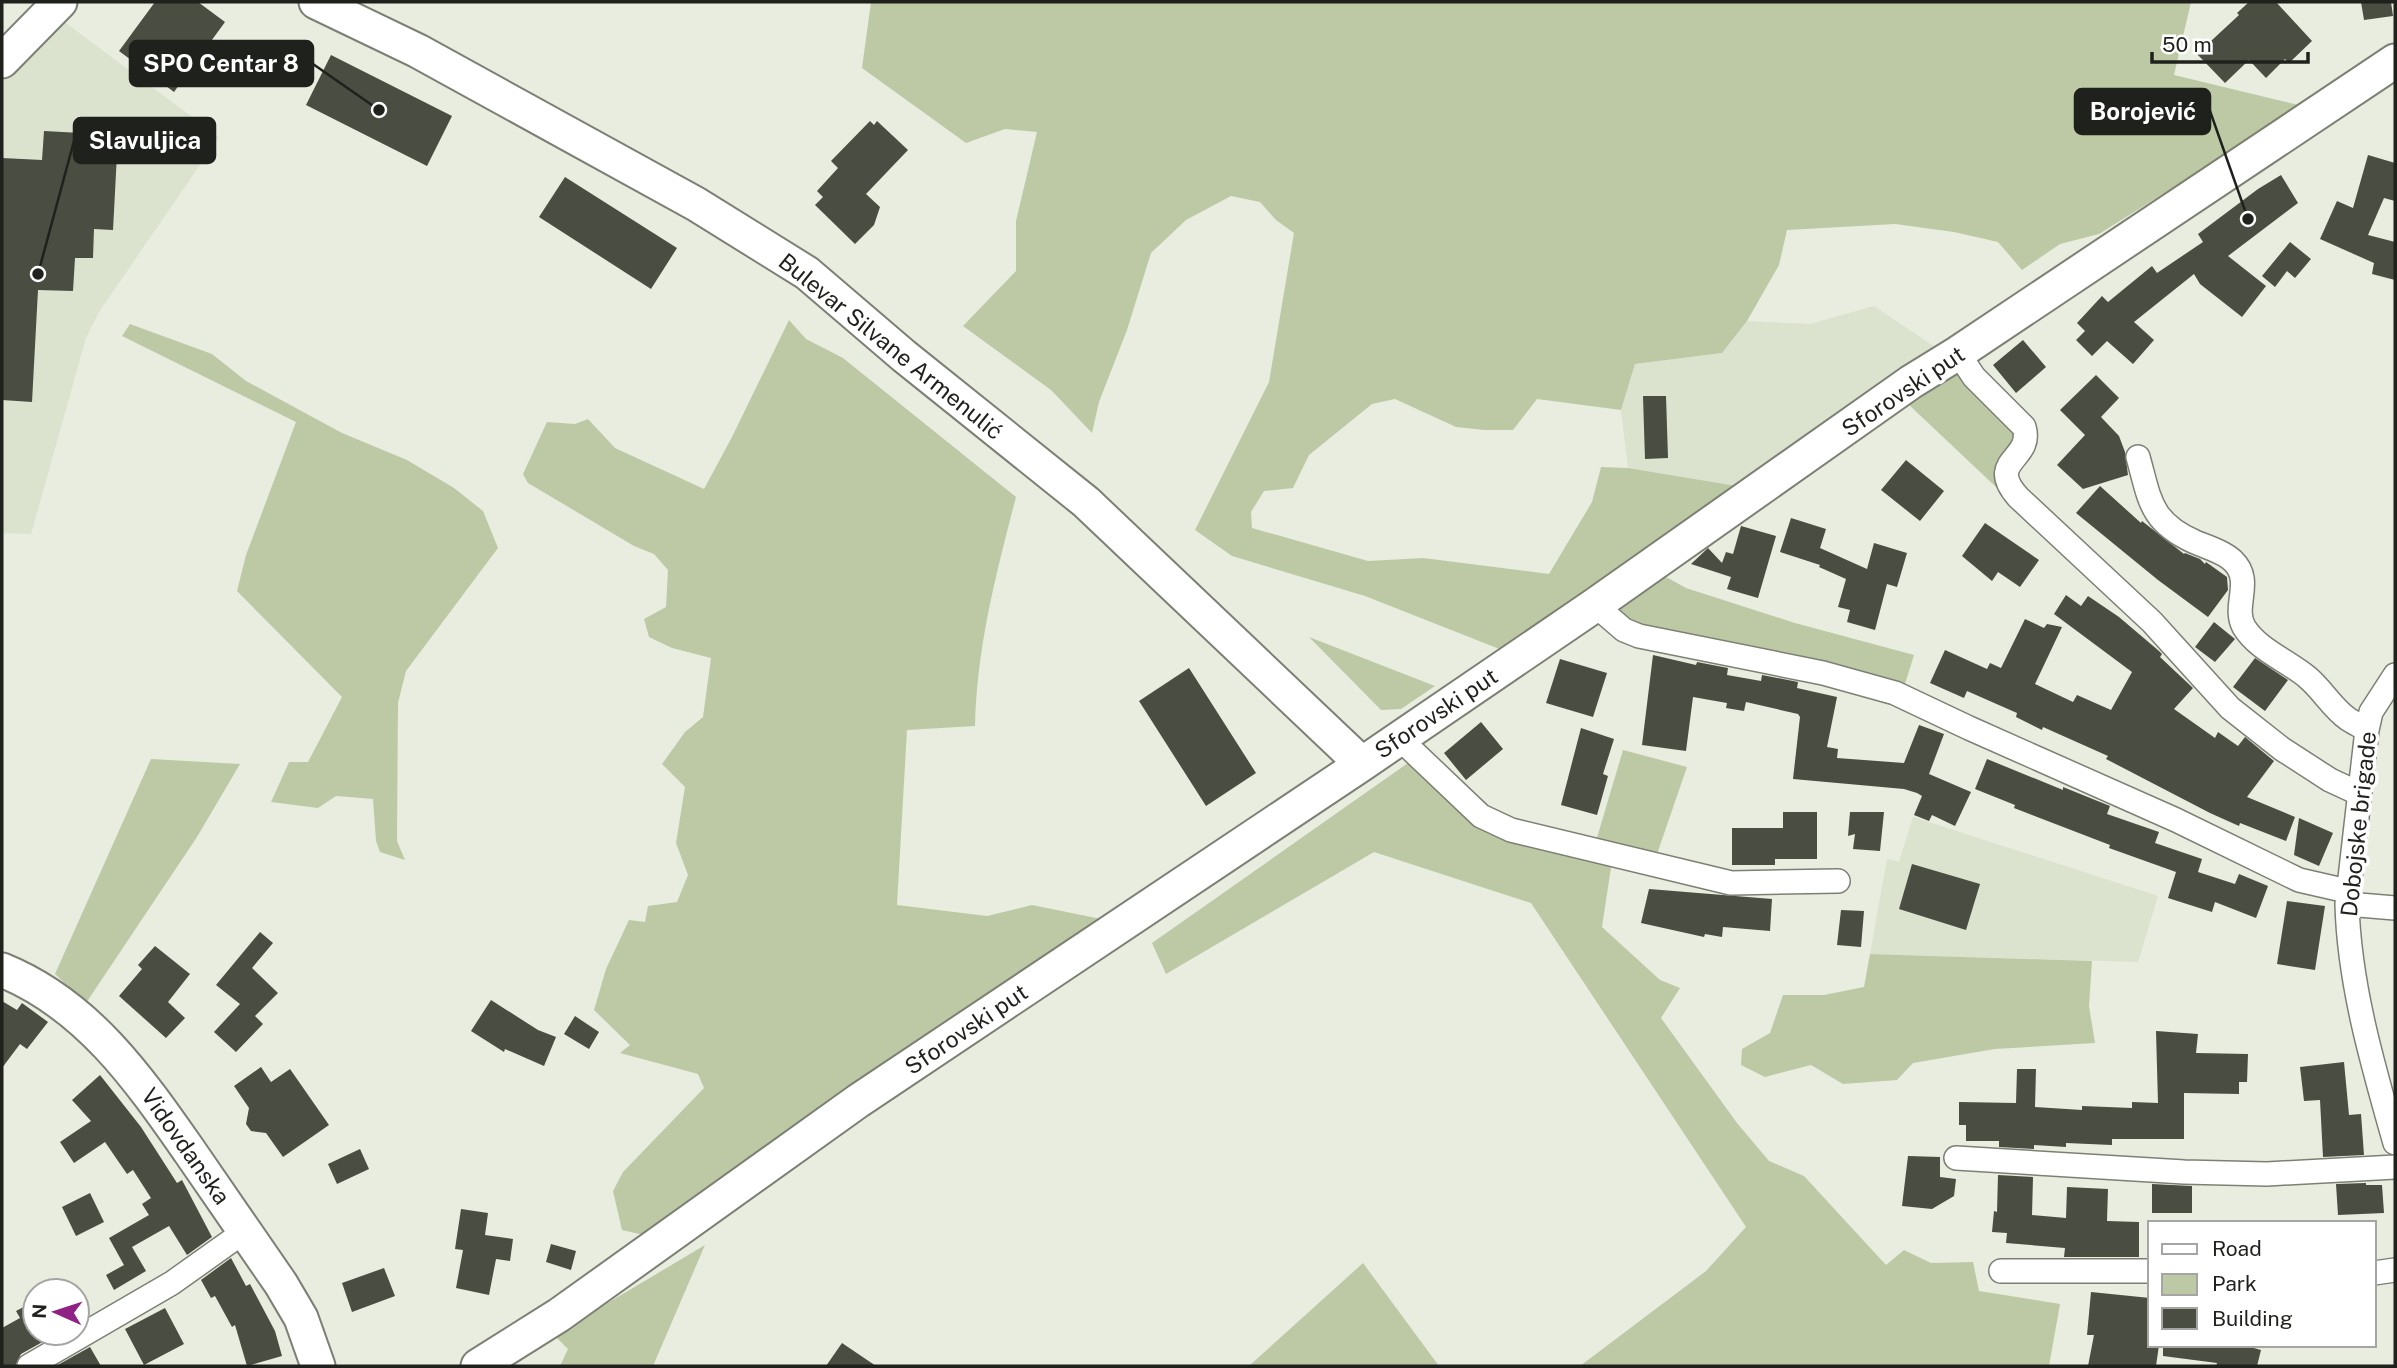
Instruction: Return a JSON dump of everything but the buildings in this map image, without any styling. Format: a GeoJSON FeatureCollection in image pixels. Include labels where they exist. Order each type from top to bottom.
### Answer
{"type":"FeatureCollection","features":[{"type":"Feature","properties":{"kind":"street"},"geometry":{"type":"LineString","coordinates":[[2,61],[60,2]]}},
{"type":"Feature","properties":{"kind":"street","name":"Bulevar Silvane Armenulić"},"geometry":{"type":"LineString","coordinates":[[316,2],[418,51],[696,204],[807,273],[904,356],[1086,502],[1362,764]]}},
{"type":"Feature","properties":{"kind":"street","name":"Sforovski put"},"geometry":{"type":"LineString","coordinates":[[478,1366],[559,1315],[858,1101],[1595,605],[1911,382],[2395,61]]}},
{"type":"Feature","properties":{"kind":"street"},"geometry":{"type":"LineString","coordinates":[[1958,353],[1974,377],[2024,427],[2024,445],[2007,468],[2006,478],[2008,486],[2018,497],[2152,622],[2230,708],[2320,774],[2358,793]]}},
{"type":"Feature","properties":{"kind":"street"},"geometry":{"type":"LineString","coordinates":[[2138,457],[2152,507],[2159,518],[2187,538],[2232,559],[2241,570],[2244,581],[2241,615],[2248,632],[2305,675],[2348,719],[2367,730]]}},
{"type":"Feature","properties":{"kind":"street"},"geometry":{"type":"LineString","coordinates":[[1595,605],[1624,630],[1639,636],[1823,673],[1895,693],[1969,729],[2164,815],[2299,880],[2347,897],[2395,908]]}},
{"type":"Feature","properties":{"kind":"street","name":"Dobojske brigade"},"geometry":{"type":"LineString","coordinates":[[2391,686],[2371,712],[2367,730],[2347,897],[2351,952],[2386,1075],[2395,1143]]}},
{"type":"Feature","properties":{"kind":"street"},"geometry":{"type":"LineString","coordinates":[[1399,737],[1480,816],[1511,830],[1731,883],[1839,881]]}},
{"type":"Feature","properties":{"kind":"street","name":"Vidovdanska"},"geometry":{"type":"LineString","coordinates":[[2,970],[47,995],[82,1020],[139,1079],[281,1284],[301,1318],[318,1366]]}},
{"type":"Feature","properties":{"kind":"street"},"geometry":{"type":"LineString","coordinates":[[1956,1158],[2184,1172],[2267,1174],[2395,1167]]}},
{"type":"Feature","properties":{"kind":"street"},"geometry":{"type":"LineString","coordinates":[[29,1366],[172,1283],[245,1231]]}},
{"type":"Feature","properties":{"kind":"street"},"geometry":{"type":"LineString","coordinates":[[2001,1271],[2148,1270]]}},
{"type":"Feature","properties":{"kind":"street"},"geometry":{"type":"LineString","coordinates":[[2376,1273],[2395,1270]]}},
{"type":"Feature","properties":{"kind":"shaded area"},"geometry":{"type":"Polygon","coordinates":[[[59,18],[219,137],[99,312],[86,338],[31,534],[2,533],[2,78],[59,18]]]}},
{"type":"Feature","properties":{"kind":"shaded area"},"geometry":{"type":"Polygon","coordinates":[[[1874,306],[1935,347],[1737,486],[1628,468],[1621,410],[1635,364],[1722,353],[1747,321],[1810,324],[1874,306]]]}},
{"type":"Feature","properties":{"kind":"shaded area"},"geometry":{"type":"Polygon","coordinates":[[[1913,817],[2158,896],[2138,962],[1870,954],[1887,859],[1899,862],[1913,817]]]}},
{"type":"Feature","properties":{"kind":"green space"},"geometry":{"type":"Polygon","coordinates":[[[871,2],[2191,2],[2174,75],[2303,106],[2099,234],[2060,244],[2022,270],[1998,242],[1954,232],[1895,224],[1787,230],[1779,265],[1747,321],[1722,353],[1635,364],[1621,410],[1537,399],[1513,430],[1484,430],[1456,427],[1395,399],[1372,404],[1309,455],[1293,488],[1264,491],[1251,512],[1252,528],[1368,561],[1423,558],[1549,574],[1592,502],[1601,467],[1628,468],[1737,486],[1502,650],[1365,596],[1232,556],[1195,530],[1269,382],[1294,233],[1276,220],[1260,202],[1231,196],[1186,220],[1151,253],[1127,330],[1099,402],[1092,433],[1051,390],[963,326],[1016,271],[1016,221],[1037,132],[1005,129],[966,143],[862,68],[871,2]]]}},
{"type":"Feature","properties":{"kind":"green space"},"geometry":{"type":"Polygon","coordinates":[[[789,320],[806,339],[843,358],[1016,497],[984,639],[975,726],[907,730],[897,905],[987,916],[1032,905],[1111,921],[648,1236],[622,1230],[613,1191],[623,1172],[704,1088],[698,1074],[620,1053],[630,1045],[594,1010],[606,969],[629,920],[645,922],[648,906],[677,902],[688,875],[676,843],[685,787],[662,764],[685,732],[703,717],[711,658],[672,648],[649,637],[644,619],[666,607],[668,570],[654,554],[634,546],[528,483],[523,474],[547,422],[575,424],[588,419],[615,448],[704,489],[789,320]]]}},
{"type":"Feature","properties":{"kind":"green space"},"geometry":{"type":"Polygon","coordinates":[[[130,324],[212,354],[246,381],[342,433],[407,460],[454,488],[483,511],[498,548],[406,671],[398,703],[397,841],[405,860],[380,852],[376,841],[373,799],[336,796],[318,808],[271,802],[289,762],[308,762],[342,697],[237,591],[246,555],[296,422],[122,336],[130,324]]]}},
{"type":"Feature","properties":{"kind":"green space"},"geometry":{"type":"Polygon","coordinates":[[[1953,368],[2017,436],[1996,475],[1996,487],[1907,403],[1953,368]]]}},
{"type":"Feature","properties":{"kind":"green space"},"geometry":{"type":"Polygon","coordinates":[[[1660,577],[1795,623],[1914,655],[1905,684],[1632,627],[1621,614],[1619,604],[1660,577]]]}},
{"type":"Feature","properties":{"kind":"green space"},"geometry":{"type":"Polygon","coordinates":[[[1309,637],[1435,686],[1401,709],[1381,710],[1309,637]]]}},
{"type":"Feature","properties":{"kind":"green space"},"geometry":{"type":"Polygon","coordinates":[[[1623,750],[1687,767],[1656,857],[1596,841],[1623,750]]]}},
{"type":"Feature","properties":{"kind":"green space"},"geometry":{"type":"Polygon","coordinates":[[[151,759],[240,764],[197,837],[86,1003],[55,974],[151,759]]]}},
{"type":"Feature","properties":{"kind":"green space"},"geometry":{"type":"Polygon","coordinates":[[[1408,763],[1472,825],[1489,834],[1612,861],[1602,927],[1660,980],[1680,988],[1661,1018],[1737,1123],[1769,1161],[1804,1176],[1886,1265],[1904,1250],[1931,1263],[1973,1262],[1979,1291],[2060,1304],[2049,1366],[1580,1366],[1706,1271],[1746,1227],[1531,903],[1374,852],[1166,974],[1152,943],[1408,763]]]}},
{"type":"Feature","properties":{"kind":"green space"},"geometry":{"type":"Polygon","coordinates":[[[1870,954],[2092,961],[2089,1006],[2095,1043],[1995,1049],[1913,1063],[1897,1080],[1843,1084],[1811,1065],[1765,1077],[1741,1065],[1742,1049],[1770,1033],[1783,995],[1824,995],[1864,987],[1870,954]]]}},
{"type":"Feature","properties":{"kind":"green space"},"geometry":{"type":"Polygon","coordinates":[[[705,1245],[653,1366],[560,1366],[568,1349],[554,1335],[705,1245]]]}},
{"type":"Feature","properties":{"kind":"green space"},"geometry":{"type":"Polygon","coordinates":[[[1363,1263],[1439,1366],[1249,1366],[1363,1263]]]}},
{"type":"Feature","properties":{"kind":"place","name":"SPO Centar 8"},"geometry":{"type":"Point","coordinates":[379,110]}},
{"type":"Feature","properties":{"kind":"place","name":"Borojević"},"geometry":{"type":"Point","coordinates":[2248,219]}},
{"type":"Feature","properties":{"kind":"place","name":"Slavuljica"},"geometry":{"type":"Point","coordinates":[38,274]}}]}
